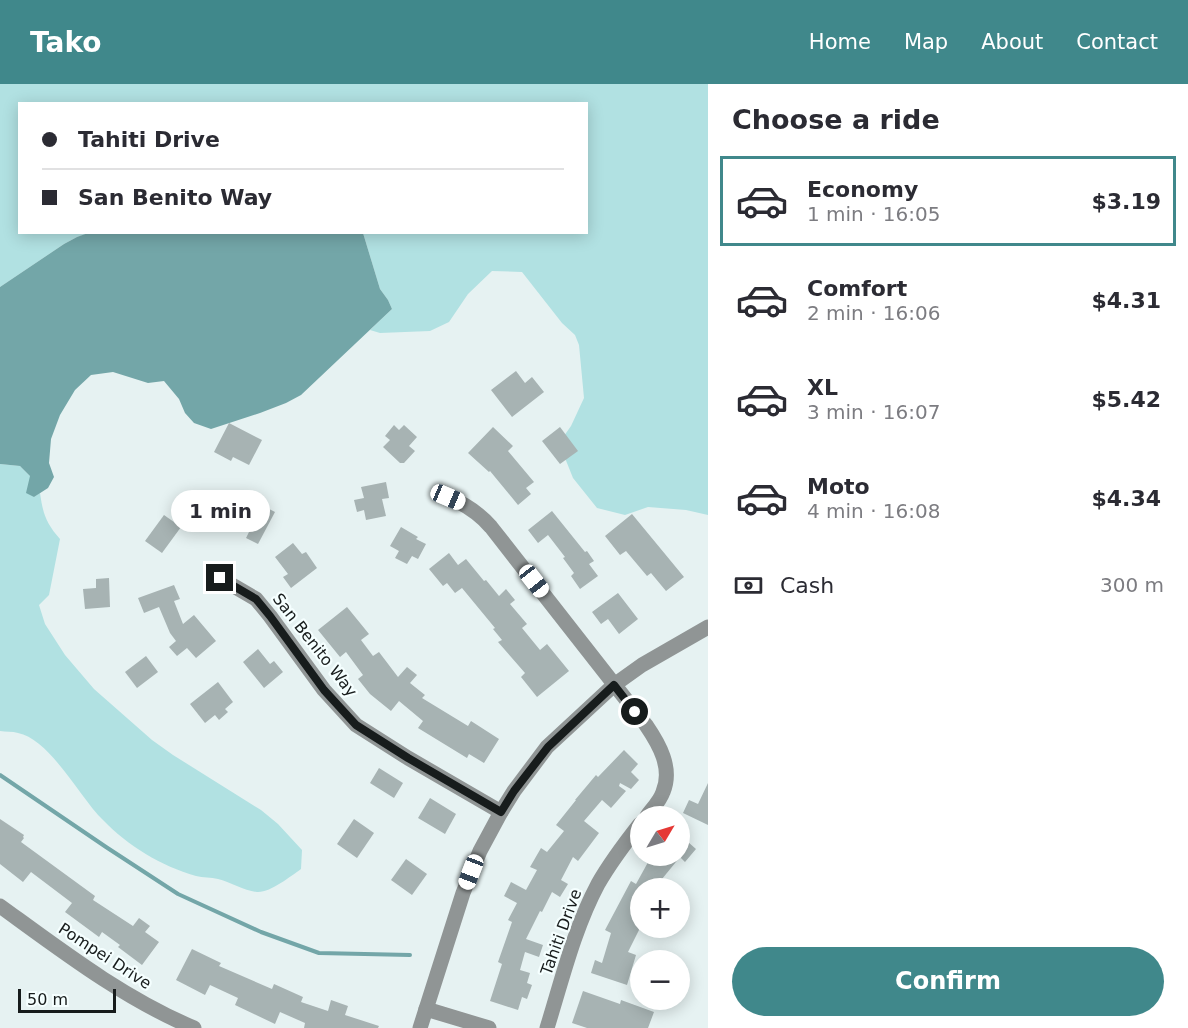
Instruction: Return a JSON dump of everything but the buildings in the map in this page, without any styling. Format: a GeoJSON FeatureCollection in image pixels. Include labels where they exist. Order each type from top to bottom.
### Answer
{"type":"FeatureCollection","features":[{"type":"Feature","properties":{"kind":"street"},"geometry":{"type":"LineString","coordinates":[[448,497],[472,509],[491,527],[652,734],[662,752],[666,779],[665,788],[654,806]]}},
{"type":"Feature","properties":{"kind":"street","name":"San Benito Way"},"geometry":{"type":"LineString","coordinates":[[220,578],[256,599],[324,690],[356,725],[501,812]]}},
{"type":"Feature","properties":{"kind":"street"},"geometry":{"type":"LineString","coordinates":[[420,1028],[463,893],[480,851],[514,791],[548,747],[614,685],[642,665],[708,627]]}},
{"type":"Feature","properties":{"kind":"street","name":"Tahiti Drive"},"geometry":{"type":"LineString","coordinates":[[547,1028],[576,935],[587,908],[607,870],[630,838]]}},
{"type":"Feature","properties":{"kind":"street","name":"Pompei Drive"},"geometry":{"type":"LineString","coordinates":[[2,912],[114,986],[194,1028]]}},
{"type":"Feature","properties":{"kind":"street"},"geometry":{"type":"LineString","coordinates":[[426,1009],[489,1028]]}},
{"type":"Feature","properties":{"kind":"shaded area"},"geometry":{"type":"Polygon","coordinates":[[[0,84],[708,84],[708,515],[686,510],[648,507],[625,515],[597,508],[573,478],[559,443],[571,426],[584,398],[579,345],[575,335],[562,323],[522,272],[492,271],[468,294],[449,322],[430,331],[380,333],[370,330],[392,309],[380,289],[363,234],[588,234],[588,102],[18,102],[18,234],[88,234],[64,244],[0,287],[0,84]]]}},
{"type":"Feature","properties":{"kind":"shaded area"},"geometry":{"type":"Polygon","coordinates":[[[85,234],[363,234],[380,289],[392,309],[301,395],[260,413],[211,429],[194,423],[164,381],[148,383],[113,372],[91,375],[75,390],[60,415],[51,439],[49,463],[54,477],[48,488],[34,497],[26,493],[30,476],[20,466],[0,464],[0,287],[77,237],[85,234]]]}},
{"type":"Feature","properties":{"kind":"shaded area"},"geometry":{"type":"Polygon","coordinates":[[[0,464],[20,466],[30,476],[34,497],[40,493],[46,518],[60,539],[49,595],[39,605],[45,624],[65,655],[94,689],[152,740],[261,810],[278,824],[302,850],[301,869],[286,880],[262,892],[257,892],[170,867],[146,854],[113,829],[94,810],[64,770],[42,746],[18,733],[0,731],[0,464]]]}},
{"type":"Feature","properties":{"kind":"waterway"},"geometry":{"type":"LineString","coordinates":[[0,775],[178,894],[261,932],[319,953],[410,955]]}},
{"type":"Feature","properties":{"kind":"route"},"geometry":{"type":"LineString","coordinates":[[220,578],[256,599],[324,690],[356,725],[501,812],[532,766],[548,747],[614,685],[635,712]]}}]}
